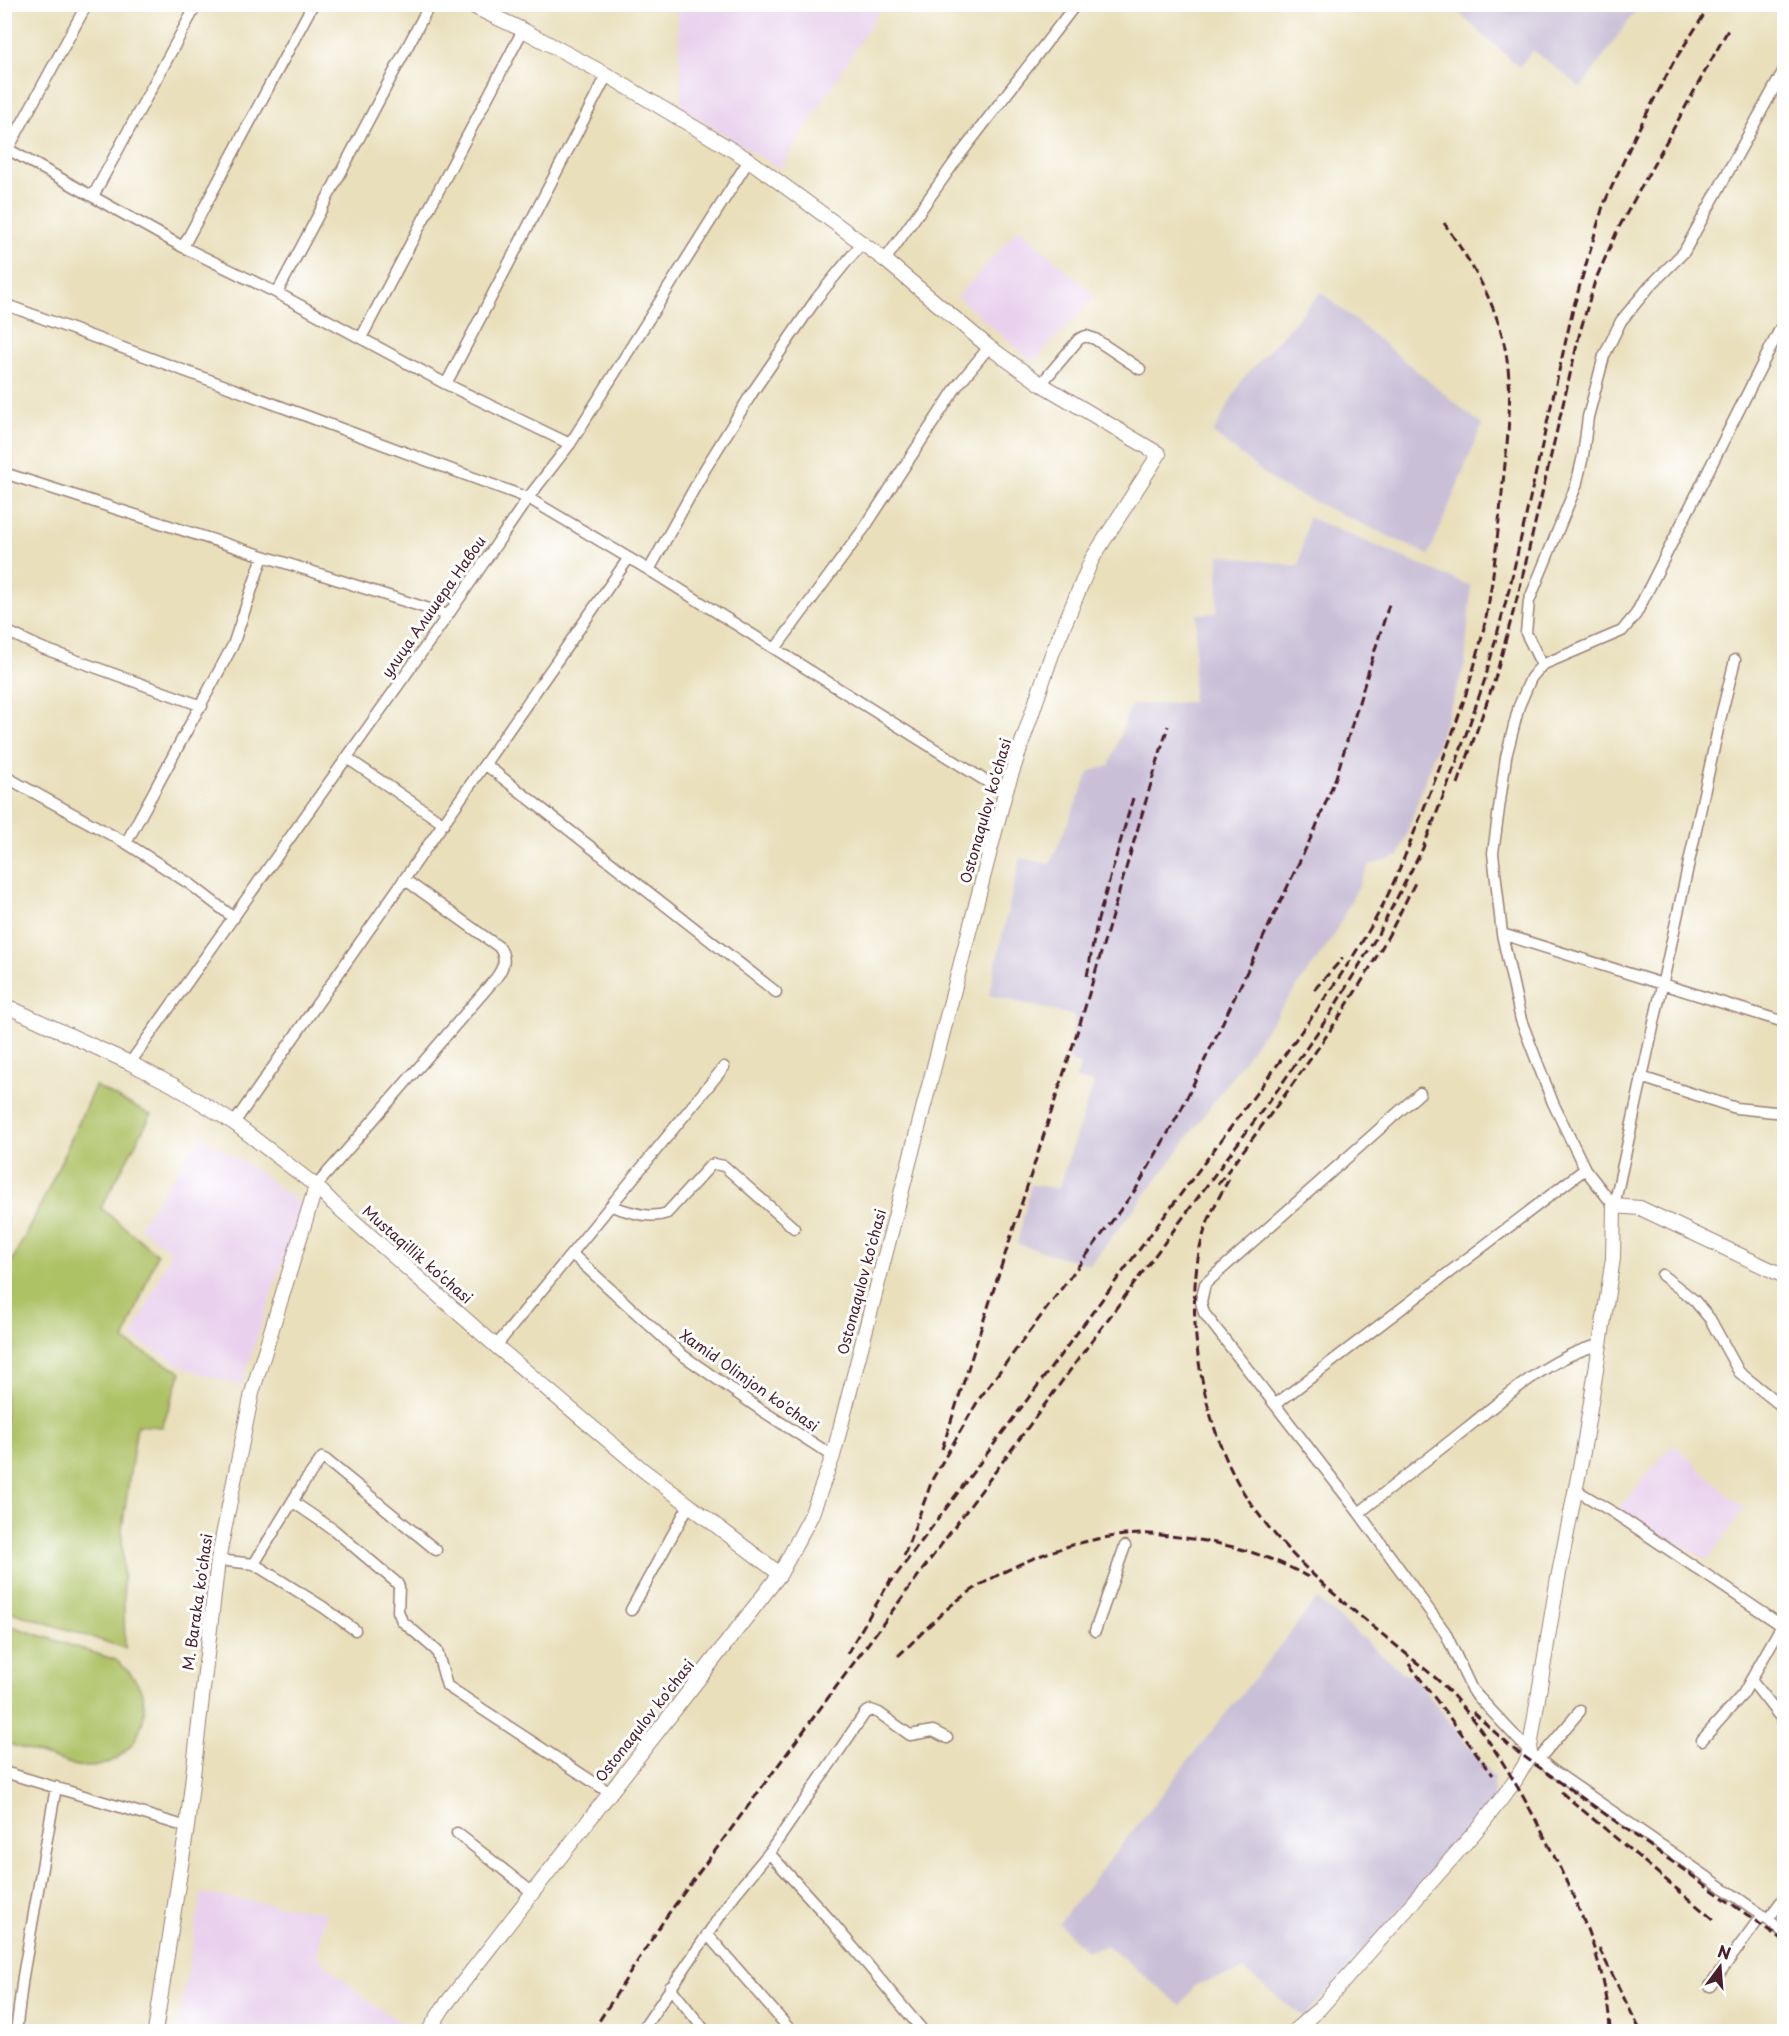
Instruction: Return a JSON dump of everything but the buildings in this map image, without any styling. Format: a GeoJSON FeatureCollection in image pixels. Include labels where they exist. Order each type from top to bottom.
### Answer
{"type":"FeatureCollection","features":[{"type":"Feature","properties":{"kind":"street"},"geometry":{"type":"LineString","coordinates":[[87,4],[6,148],[183,246],[446,384],[570,444]]}},
{"type":"Feature","properties":{"kind":"street"},"geometry":{"type":"LineString","coordinates":[[93,196],[197,4]]}},
{"type":"Feature","properties":{"kind":"street"},"geometry":{"type":"LineString","coordinates":[[183,246],[313,4]]}},
{"type":"Feature","properties":{"kind":"street"},"geometry":{"type":"LineString","coordinates":[[277,294],[430,4]]}},
{"type":"Feature","properties":{"kind":"street"},"geometry":{"type":"LineString","coordinates":[[468,4],[523,30],[607,75],[750,160],[885,260],[989,347],[1041,384],[1079,339],[1086,336],[1095,339],[1140,369]]}},
{"type":"Feature","properties":{"kind":"street"},"geometry":{"type":"LineString","coordinates":[[885,260],[959,156],[1076,4]]}},
{"type":"Feature","properties":{"kind":"street"},"geometry":{"type":"LineString","coordinates":[[361,338],[523,30]]}},
{"type":"Feature","properties":{"kind":"street"},"geometry":{"type":"LineString","coordinates":[[1542,665],[1526,633],[1528,602],[1576,486],[1588,417],[1604,356],[1621,321],[1650,286],[1684,252],[1785,70]]}},
{"type":"Feature","properties":{"kind":"street"},"geometry":{"type":"LineString","coordinates":[[446,384],[607,75]]}},
{"type":"Feature","properties":{"kind":"street","name":"улица Алишера Навои"},"geometry":{"type":"LineString","coordinates":[[130,1063],[448,615],[528,498],[570,444],[750,160]]}},
{"type":"Feature","properties":{"kind":"street"},"geometry":{"type":"LineString","coordinates":[[649,570],[705,469],[752,393],[817,298],[862,243]]}},
{"type":"Feature","properties":{"kind":"street"},"geometry":{"type":"LineString","coordinates":[[4,304],[528,498],[649,570],[1005,793]]}},
{"type":"Feature","properties":{"kind":"street"},"geometry":{"type":"LineString","coordinates":[[1785,321],[1636,614],[1622,631],[1542,665],[1531,678],[1519,706],[1506,757],[1493,853],[1502,934],[1521,1020],[1553,1103],[1585,1169],[1614,1206],[1640,1208],[1785,1276]]}},
{"type":"Feature","properties":{"kind":"street"},"geometry":{"type":"LineString","coordinates":[[775,649],[866,527],[957,386],[989,347]]}},
{"type":"Feature","properties":{"kind":"street","name":"Ostonaqulov ko'chasi"},"geometry":{"type":"LineString","coordinates":[[428,2031],[443,2008],[780,1574],[811,1516],[833,1456],[1005,793],[1049,663],[1092,559],[1159,454],[1041,384]]}},
{"type":"Feature","properties":{"kind":"street"},"geometry":{"type":"LineString","coordinates":[[4,473],[448,615]]}},
{"type":"Feature","properties":{"kind":"street"},"geometry":{"type":"LineString","coordinates":[[126,843],[233,645],[263,556]]}},
{"type":"Feature","properties":{"kind":"street"},"geometry":{"type":"LineString","coordinates":[[234,1123],[628,559]]}},
{"type":"Feature","properties":{"kind":"street"},"geometry":{"type":"LineString","coordinates":[[4,630],[42,648],[201,706]]}},
{"type":"Feature","properties":{"kind":"street"},"geometry":{"type":"LineString","coordinates":[[1534,1755],[1574,1490],[1583,1452],[1613,1258],[1614,1206],[1735,660]]}},
{"type":"Feature","properties":{"kind":"street"},"geometry":{"type":"LineString","coordinates":[[347,758],[444,824]]}},
{"type":"Feature","properties":{"kind":"street"},"geometry":{"type":"LineString","coordinates":[[486,765],[776,992]]}},
{"type":"Feature","properties":{"kind":"street"},"geometry":{"type":"LineString","coordinates":[[4,776],[126,843],[190,884],[234,918]]}},
{"type":"Feature","properties":{"kind":"street"},"geometry":{"type":"LineString","coordinates":[[316,1186],[496,978],[504,965],[504,954],[499,947],[404,879]]}},
{"type":"Feature","properties":{"kind":"street"},"geometry":{"type":"LineString","coordinates":[[1502,934],[1785,1022]]}},
{"type":"Feature","properties":{"kind":"street","name":"Mustaqillik ko‘chasi"},"geometry":{"type":"LineString","coordinates":[[4,1005],[173,1085],[234,1123],[316,1186],[496,1346],[643,1470],[780,1574]]}},
{"type":"Feature","properties":{"kind":"street"},"geometry":{"type":"LineString","coordinates":[[496,1346],[724,1066]]}},
{"type":"Feature","properties":{"kind":"street"},"geometry":{"type":"LineString","coordinates":[[1641,1077],[1736,1108],[1785,1113]]}},
{"type":"Feature","properties":{"kind":"street"},"geometry":{"type":"LineString","coordinates":[[1420,1093],[1204,1284],[1201,1302],[1203,1313],[1359,1512],[1445,1632],[1472,1690],[1534,1755],[1785,1932]]}},
{"type":"Feature","properties":{"kind":"street"},"geometry":{"type":"LineString","coordinates":[[610,1206],[639,1214],[662,1215],[667,1213],[710,1166],[720,1164],[794,1228]]}},
{"type":"Feature","properties":{"kind":"street"},"geometry":{"type":"LineString","coordinates":[[1276,1404],[1585,1169]]}},
{"type":"Feature","properties":{"kind":"street","name":"M. Baraka ko'chasi"},"geometry":{"type":"LineString","coordinates":[[155,2031],[187,1827],[218,1560],[252,1393],[316,1186]]}},
{"type":"Feature","properties":{"kind":"street","name":"Xamid Olimjon ko'chasi"},"geometry":{"type":"LineString","coordinates":[[572,1254],[681,1354],[761,1410],[833,1456]]}},
{"type":"Feature","properties":{"kind":"street"},"geometry":{"type":"LineString","coordinates":[[1662,1275],[1695,1300],[1710,1319],[1739,1371],[1785,1408]]}},
{"type":"Feature","properties":{"kind":"street"},"geometry":{"type":"LineString","coordinates":[[1359,1512],[1521,1386],[1571,1354],[1599,1345]]}},
{"type":"Feature","properties":{"kind":"street"},"geometry":{"type":"LineString","coordinates":[[254,1564],[318,1460],[323,1458],[436,1550]]}},
{"type":"Feature","properties":{"kind":"street"},"geometry":{"type":"LineString","coordinates":[[1574,1490],[1616,1514],[1783,1626],[1743,1694],[1702,1740]]}},
{"type":"Feature","properties":{"kind":"street"},"geometry":{"type":"LineString","coordinates":[[293,1502],[334,1530],[397,1583],[399,1615],[402,1621],[437,1652],[447,1686],[610,1793]]}},
{"type":"Feature","properties":{"kind":"street"},"geometry":{"type":"LineString","coordinates":[[631,1610],[689,1505]]}},
{"type":"Feature","properties":{"kind":"street"},"geometry":{"type":"LineString","coordinates":[[1095,1631],[1125,1546]]}},
{"type":"Feature","properties":{"kind":"street"},"geometry":{"type":"LineString","coordinates":[[218,1560],[254,1564],[355,1630]]}},
{"type":"Feature","properties":{"kind":"street"},"geometry":{"type":"LineString","coordinates":[[1751,1680],[1785,1722]]}},
{"type":"Feature","properties":{"kind":"street"},"geometry":{"type":"LineString","coordinates":[[641,2031],[735,1894],[769,1853],[868,1712],[873,1710],[879,1713],[910,1736],[933,1731],[947,1738]]}},
{"type":"Feature","properties":{"kind":"street"},"geometry":{"type":"LineString","coordinates":[[1293,2031],[1319,2009],[1482,1824],[1515,1781],[1528,1759],[1580,1711]]}},
{"type":"Feature","properties":{"kind":"street"},"geometry":{"type":"LineString","coordinates":[[4,1772],[187,1827]]}},
{"type":"Feature","properties":{"kind":"street"},"geometry":{"type":"LineString","coordinates":[[16,2031],[23,1976],[56,1787]]}},
{"type":"Feature","properties":{"kind":"street"},"geometry":{"type":"LineString","coordinates":[[457,1833],[533,1893]]}},
{"type":"Feature","properties":{"kind":"street"},"geometry":{"type":"LineString","coordinates":[[769,1853],[830,1920],[924,2031]]}},
{"type":"Feature","properties":{"kind":"street"},"geometry":{"type":"LineString","coordinates":[[1710,1986],[1765,1917],[1785,1898]]}},
{"type":"Feature","properties":{"kind":"street"},"geometry":{"type":"LineString","coordinates":[[707,1934],[792,2031]]}},
{"type":"Feature","properties":{"kind":"street"},"geometry":{"type":"LineString","coordinates":[[670,1987],[706,2031]]}},
{"type":"Feature","properties":{"kind":"shaded area"},"geometry":{"type":"Polygon","coordinates":[[[677,4],[883,5],[780,169],[682,108],[677,4]]]}},
{"type":"Feature","properties":{"kind":"shaded area"},"geometry":{"type":"Polygon","coordinates":[[[1450,5],[1640,5],[1581,88],[1533,50],[1519,67],[1450,5]]]}},
{"type":"Feature","properties":{"kind":"shaded area"},"geometry":{"type":"Polygon","coordinates":[[[1019,228],[1095,296],[1033,362],[957,297],[1019,228]]]}},
{"type":"Feature","properties":{"kind":"shaded area"},"geometry":{"type":"Polygon","coordinates":[[[1321,292],[1482,425],[1429,555],[1280,486],[1213,433],[1242,380],[1321,292]]]}},
{"type":"Feature","properties":{"kind":"shaded area"},"geometry":{"type":"Polygon","coordinates":[[[1308,517],[1471,586],[1465,664],[1399,856],[1369,865],[1333,937],[1168,1165],[1090,1265],[1017,1244],[1031,1184],[1058,1189],[1094,1083],[1076,1079],[1080,1065],[1069,1060],[1075,1016],[989,995],[1020,858],[1050,864],[1090,771],[1109,766],[1131,705],[1192,702],[1197,614],[1217,613],[1219,555],[1299,566],[1308,517]]]}},
{"type":"Feature","properties":{"kind":"shaded area"},"geometry":{"type":"Polygon","coordinates":[[[201,1136],[262,1174],[301,1205],[241,1386],[188,1369],[132,1338],[171,1251],[139,1226],[201,1136]]]}},
{"type":"Feature","properties":{"kind":"shaded area"},"geometry":{"type":"Polygon","coordinates":[[[1673,1444],[1744,1509],[1708,1560],[1617,1510],[1673,1444]]]}},
{"type":"Feature","properties":{"kind":"shaded area"},"geometry":{"type":"Polygon","coordinates":[[[1317,1599],[1404,1674],[1413,1676],[1494,1777],[1493,1805],[1304,2018],[1244,1970],[1195,1985],[1181,2006],[1108,1946],[1085,1951],[1059,1923],[1317,1599]]]}},
{"type":"Feature","properties":{"kind":"shaded area"},"geometry":{"type":"Polygon","coordinates":[[[201,1894],[326,1912],[317,1956],[364,1998],[400,2022],[395,2031],[177,2031],[201,1894]]]}},
{"type":"Feature","properties":{"kind":"green space"},"geometry":{"type":"Polygon","coordinates":[[[95,1086],[151,1115],[101,1208],[157,1254],[124,1341],[181,1372],[162,1427],[137,1425],[122,1529],[125,1648],[5,1610],[5,1275],[46,1194],[95,1086]]]}},
{"type":"Feature","properties":{"kind":"green space"},"geometry":{"type":"Polygon","coordinates":[[[5,1624],[116,1660],[130,1672],[140,1688],[144,1702],[144,1717],[140,1730],[124,1753],[99,1766],[81,1767],[5,1743],[5,1624]]]}},
{"type":"Feature","properties":{"kind":"railway"},"geometry":{"type":"LineString","coordinates":[[592,2032],[666,1917],[1281,1085],[1330,1014],[1377,936],[1423,848],[1485,679],[1510,586],[1573,309],[1603,206],[1635,136],[1673,63],[1711,4]]}},
{"type":"Feature","properties":{"kind":"railway"},"geometry":{"type":"LineString","coordinates":[[1458,784],[1495,679],[1520,587],[1580,332],[1595,281],[1618,229],[1729,28]]}},
{"type":"Feature","properties":{"kind":"railway"},"geometry":{"type":"LineString","coordinates":[[888,1586],[1331,990],[1384,904],[1401,865],[1452,735],[1470,682],[1484,628],[1493,574],[1508,434],[1509,374],[1502,335],[1485,291],[1444,223]]}},
{"type":"Feature","properties":{"kind":"railway"},"geometry":{"type":"LineString","coordinates":[[904,1556],[933,1478],[979,1399],[1136,1189],[1180,1112],[1316,827],[1336,777],[1390,601]]}},
{"type":"Feature","properties":{"kind":"railway"},"geometry":{"type":"LineString","coordinates":[[942,1449],[1083,1014],[1168,726]]}},
{"type":"Feature","properties":{"kind":"railway"},"geometry":{"type":"LineString","coordinates":[[1087,976],[1097,923],[1133,798]]}},
{"type":"Feature","properties":{"kind":"railway"},"geometry":{"type":"LineString","coordinates":[[1218,1184],[1328,1034],[1386,940],[1415,883]]}},
{"type":"Feature","properties":{"kind":"railway"},"geometry":{"type":"LineString","coordinates":[[1314,990],[1343,958]]}},
{"type":"Feature","properties":{"kind":"railway"},"geometry":{"type":"LineString","coordinates":[[1229,1179],[1207,1224],[1199,1254],[1195,1288],[1195,1323],[1199,1360],[1215,1430],[1228,1462],[1255,1510],[1294,1556],[1339,1599],[1438,1681],[1460,1704],[1491,1745],[1531,1810],[1583,1919],[1599,1963],[1610,2032]]}},
{"type":"Feature","properties":{"kind":"railway"},"geometry":{"type":"LineString","coordinates":[[898,1656],[950,1606],[999,1574],[1045,1554],[1093,1540],[1148,1534],[1205,1541],[1258,1554],[1308,1577]]}},
{"type":"Feature","properties":{"kind":"railway"},"geometry":{"type":"LineString","coordinates":[[847,1654],[891,1579]]}},
{"type":"Feature","properties":{"kind":"railway"},"geometry":{"type":"LineString","coordinates":[[1409,1664],[1493,1775]]}},
{"type":"Feature","properties":{"kind":"railway"},"geometry":{"type":"LineString","coordinates":[[1473,1712],[1512,1748],[1784,1941]]}},
{"type":"Feature","properties":{"kind":"railway"},"geometry":{"type":"LineString","coordinates":[[1561,1792],[1715,1921]]}},
{"type":"Feature","properties":{"kind":"railway"},"geometry":{"type":"LineString","coordinates":[[1599,1948],[1641,2032]]}}]}
